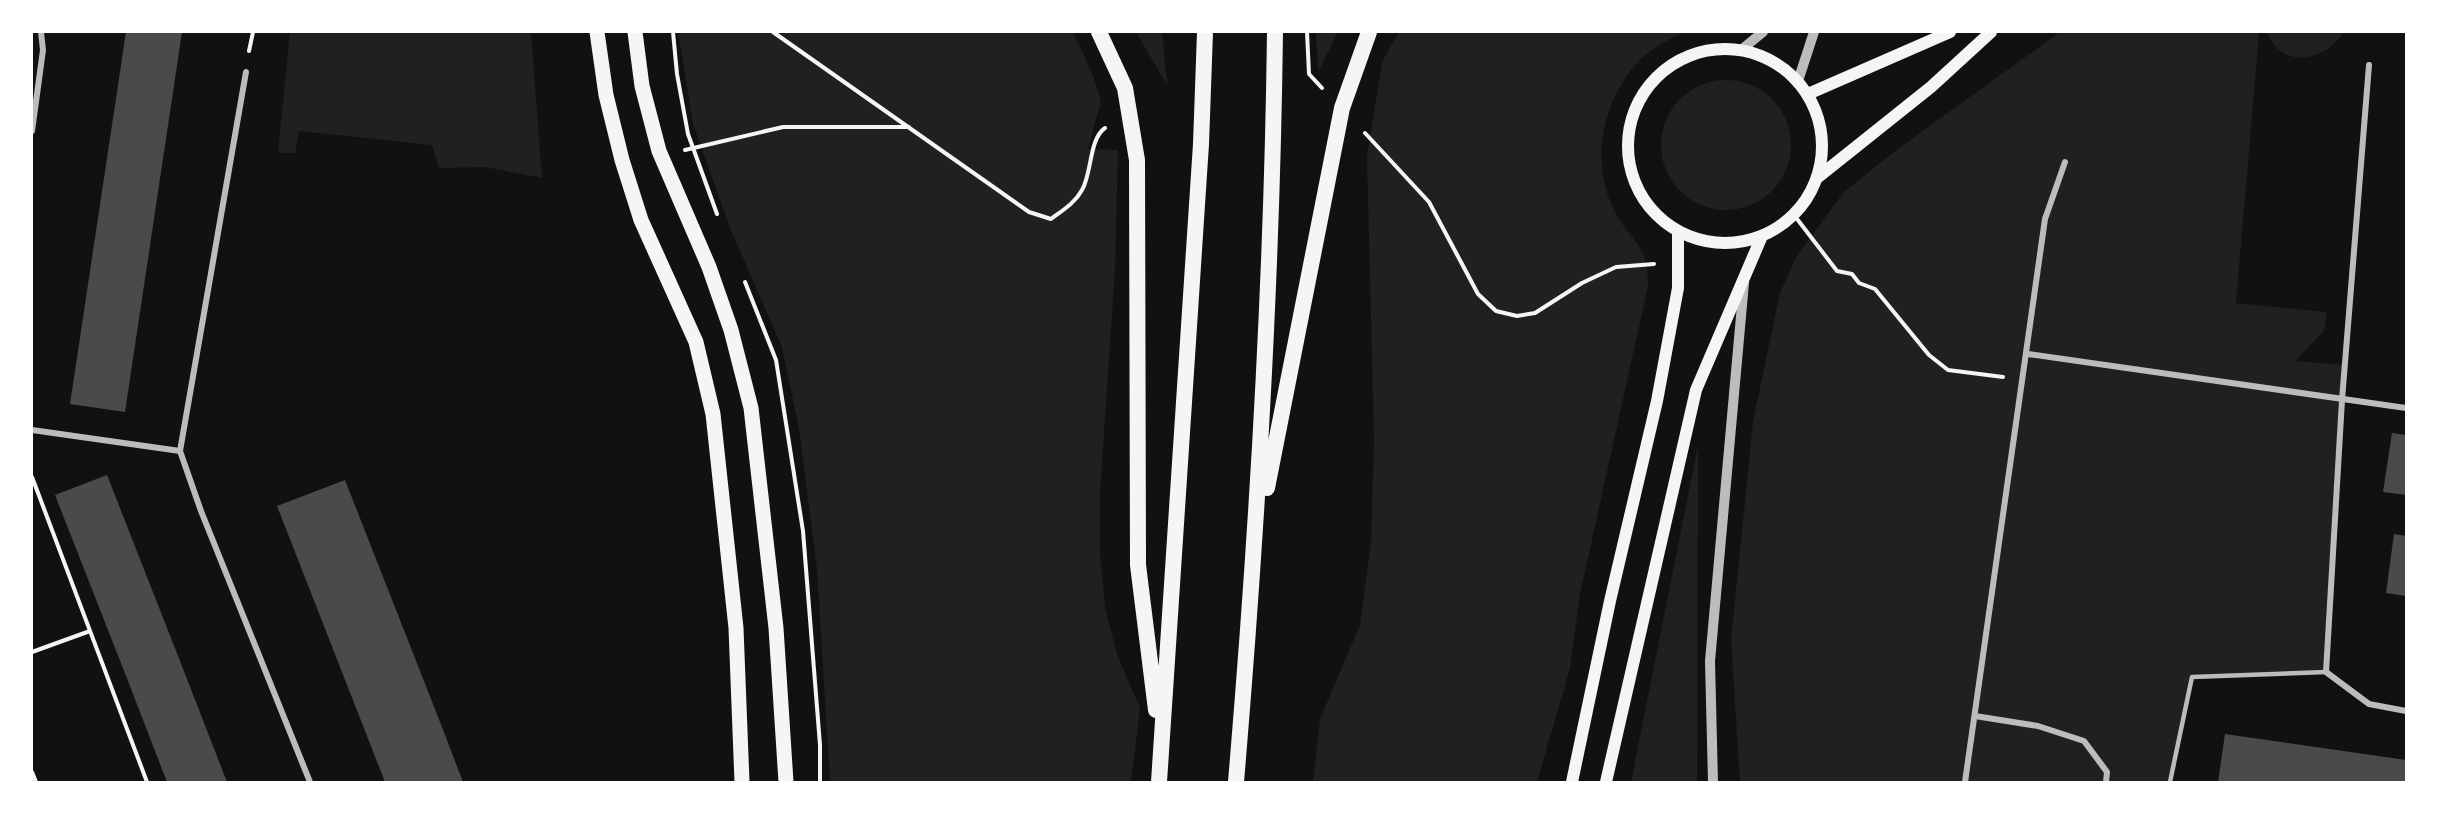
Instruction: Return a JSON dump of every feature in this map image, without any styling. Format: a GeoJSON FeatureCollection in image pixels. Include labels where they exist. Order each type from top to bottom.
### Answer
{"type":"FeatureCollection","features":[{"type":"Feature","properties":{"kind":"highway"},"geometry":{"type":"LineString","coordinates":[[1099,32],[1109,48],[1125,88],[1137,160],[1138,565],[1161,751]]}},
{"type":"Feature","properties":{"kind":"highway"},"geometry":{"type":"LineString","coordinates":[[1160,783],[1201,144],[1205,32]]}},
{"type":"Feature","properties":{"kind":"highway"},"geometry":{"type":"LineString","coordinates":[[1236,783],[1256,542],[1274,146],[1275,32]]}},
{"type":"Feature","properties":{"kind":"highway"},"geometry":{"type":"LineString","coordinates":[[1256,542],[1342,108],[1358,57],[1369,32]]}},
{"type":"Feature","properties":{"kind":"main road"},"geometry":{"type":"LineString","coordinates":[[597,32],[606,95],[622,160],[641,219],[696,342],[713,414],[735,628],[742,783]]}},
{"type":"Feature","properties":{"kind":"main road"},"geometry":{"type":"LineString","coordinates":[[635,32],[642,86],[662,158],[709,267],[731,330],[751,408],[776,628],[786,783]]}},
{"type":"Feature","properties":{"kind":"main road"},"geometry":{"type":"LineString","coordinates":[[1808,94],[1950,32]]}},
{"type":"Feature","properties":{"kind":"main road"},"geometry":{"type":"LineString","coordinates":[[1817,178],[1931,87],[1991,32]]}},
{"type":"Feature","properties":{"kind":"main road"},"geometry":{"type":"LineString","coordinates":[[1707,50],[1741,50],[1772,61],[1798,81],[1808,94],[1820,121],[1822,149],[1817,178],[1808,198],[1794,215],[1762,236],[1710,242],[1678,231],[1652,210],[1634,181],[1627,148],[1632,114],[1649,85],[1675,62],[1707,50]]}},
{"type":"Feature","properties":{"kind":"main road"},"geometry":{"type":"LineString","coordinates":[[1572,783],[1610,601],[1657,401],[1678,288],[1678,231]]}},
{"type":"Feature","properties":{"kind":"main road"},"geometry":{"type":"LineString","coordinates":[[1606,783],[1696,390],[1762,236]]}},
{"type":"Feature","properties":{"kind":"street"},"geometry":{"type":"LineString","coordinates":[[32,131],[43,50],[41,32]]}},
{"type":"Feature","properties":{"kind":"street"},"geometry":{"type":"LineString","coordinates":[[1741,50],[1763,32]]}},
{"type":"Feature","properties":{"kind":"street"},"geometry":{"type":"LineString","coordinates":[[1798,81],[1814,32]]}},
{"type":"Feature","properties":{"kind":"street"},"geometry":{"type":"LineString","coordinates":[[2369,65],[2342,400],[2326,672],[2369,704],[2406,711]]}},
{"type":"Feature","properties":{"kind":"street"},"geometry":{"type":"LineString","coordinates":[[246,72],[180,451],[201,511],[310,783]]}},
{"type":"Feature","properties":{"kind":"street"},"geometry":{"type":"LineString","coordinates":[[1965,783],[2028,354],[2045,219],[2065,162]]}},
{"type":"Feature","properties":{"kind":"street"},"geometry":{"type":"LineString","coordinates":[[1713,783],[1710,660],[1744,276]]}},
{"type":"Feature","properties":{"kind":"street"},"geometry":{"type":"LineString","coordinates":[[2028,354],[2406,408]]}},
{"type":"Feature","properties":{"kind":"street"},"geometry":{"type":"LineString","coordinates":[[32,430],[180,451]]}},
{"type":"Feature","properties":{"kind":"street"},"geometry":{"type":"LineString","coordinates":[[1975,716],[2038,726],[2084,741],[2107,772],[2106,783]]}},
{"type":"Feature","properties":{"kind":"lane"},"geometry":{"type":"LineString","coordinates":[[2170,783],[2192,677],[2326,672]]}},
{"type":"Feature","properties":{"kind":"path"},"geometry":{"type":"LineString","coordinates":[[773,32],[1029,212],[1051,219],[1071,205],[1083,189],[1101,130],[1105,128],[1112,131]]}},
{"type":"Feature","properties":{"kind":"path"},"geometry":{"type":"LineString","coordinates":[[1307,32],[1309,74],[1429,202],[1478,294],[1496,311],[1517,316],[1536,313],[1582,284],[1616,267],[1678,262]]}},
{"type":"Feature","properties":{"kind":"path"},"geometry":{"type":"LineString","coordinates":[[662,158],[701,145],[783,127],[910,127]]}},
{"type":"Feature","properties":{"kind":"path"},"geometry":{"type":"LineString","coordinates":[[1794,215],[1837,271],[1851,273],[1859,283],[1875,289],[1929,355],[1948,370],[2024,379]]}},
{"type":"Feature","properties":{"kind":"path"},"geometry":{"type":"LineString","coordinates":[[32,477],[147,783]]}},
{"type":"Feature","properties":{"kind":"path"},"geometry":{"type":"LineString","coordinates":[[32,652],[90,631]]}},
{"type":"Feature","properties":{"kind":"path"},"geometry":{"type":"LineString","coordinates":[[32,772],[36,783]]}},
{"type":"Feature","properties":{"kind":"shaded area"},"geometry":{"type":"Polygon","coordinates":[[[290,32],[531,32],[542,178],[485,167],[439,168],[432,145],[299,131],[295,153],[278,153],[290,32]]]}},
{"type":"Feature","properties":{"kind":"shaded area"},"geometry":{"type":"Polygon","coordinates":[[[678,32],[1073,32],[1093,75],[1101,101],[1088,149],[1118,150],[1115,269],[1100,493],[1100,553],[1105,608],[1118,657],[1140,708],[1131,782],[830,782],[817,569],[799,429],[782,347],[730,228],[693,124],[678,32]]]}},
{"type":"Feature","properties":{"kind":"shaded area"},"geometry":{"type":"Polygon","coordinates":[[[1136,32],[1162,32],[1167,85],[1136,32]]]}},
{"type":"Feature","properties":{"kind":"shaded area"},"geometry":{"type":"Polygon","coordinates":[[[1316,32],[1338,32],[1318,72],[1316,32]]]}},
{"type":"Feature","properties":{"kind":"shaded area"},"geometry":{"type":"Polygon","coordinates":[[[1399,32],[1684,32],[1654,48],[1638,62],[1616,94],[1604,131],[1602,170],[1606,190],[1619,220],[1637,243],[1645,260],[1648,286],[1580,594],[1570,668],[1537,782],[1313,782],[1320,719],[1360,625],[1371,542],[1374,440],[1367,156],[1382,62],[1399,32]]]}},
{"type":"Feature","properties":{"kind":"shaded area"},"geometry":{"type":"Polygon","coordinates":[[[2060,32],[2259,32],[2236,303],[2327,312],[2324,331],[2295,361],[2345,365],[2326,672],[2192,677],[2170,782],[1740,782],[1731,640],[1753,421],[1780,293],[1796,257],[1843,193],[1895,151],[2060,32]]]}},
{"type":"Feature","properties":{"kind":"shaded area"},"geometry":{"type":"Polygon","coordinates":[[[2267,32],[2344,32],[2326,50],[2304,58],[2283,53],[2267,32]]]}},
{"type":"Feature","properties":{"kind":"shaded area"},"geometry":{"type":"Polygon","coordinates":[[[1726,80],[1751,85],[1772,99],[1786,120],[1791,145],[1786,170],[1772,191],[1751,205],[1726,210],[1701,205],[1680,191],[1666,170],[1661,145],[1666,120],[1680,99],[1701,85],[1726,80]]]}},
{"type":"Feature","properties":{"kind":"shaded area"},"geometry":{"type":"Polygon","coordinates":[[[1698,446],[1697,782],[1631,782],[1698,446]]]}},
{"type":"Feature","properties":{"kind":"building"},"geometry":{"type":"Polygon","coordinates":[[[126,32],[182,32],[125,412],[70,404],[126,32]]]}},
{"type":"Feature","properties":{"kind":"building"},"geometry":{"type":"Polygon","coordinates":[[[2392,433],[2406,435],[2406,495],[2383,492],[2392,433]]]}},
{"type":"Feature","properties":{"kind":"building"},"geometry":{"type":"Polygon","coordinates":[[[107,475],[227,782],[167,782],[55,495],[107,475]]]}},
{"type":"Feature","properties":{"kind":"building"},"geometry":{"type":"Polygon","coordinates":[[[345,480],[463,782],[385,782],[277,506],[345,480]]]}},
{"type":"Feature","properties":{"kind":"building"},"geometry":{"type":"Polygon","coordinates":[[[2394,534],[2406,536],[2406,596],[2386,593],[2394,534]]]}},
{"type":"Feature","properties":{"kind":"building"},"geometry":{"type":"Polygon","coordinates":[[[2225,734],[2406,760],[2406,782],[2218,782],[2225,734]]]}}]}
